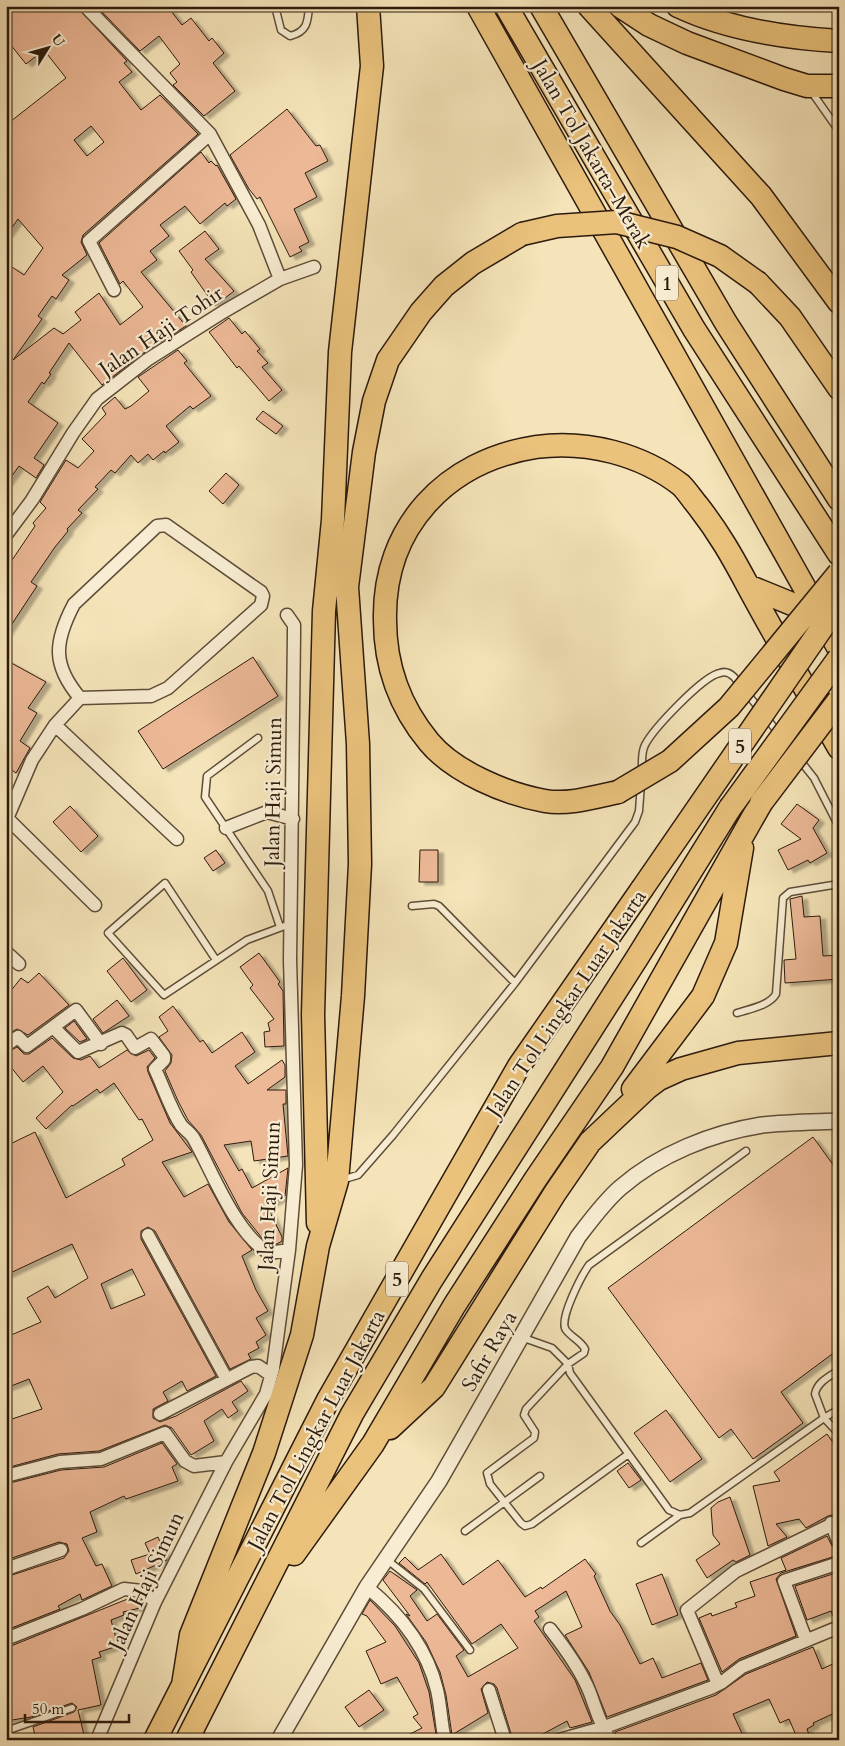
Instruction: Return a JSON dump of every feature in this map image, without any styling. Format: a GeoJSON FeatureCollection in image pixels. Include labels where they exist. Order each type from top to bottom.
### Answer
{"type":"FeatureCollection","features":[{"type":"Feature","properties":{"kind":"highway"},"geometry":{"type":"LineString","coordinates":[[318,1246],[313,1014],[324,611],[333,520],[340,352],[372,66],[368,6]]}},
{"type":"Feature","properties":{"kind":"highway"},"geometry":{"type":"LineString","coordinates":[[478,6],[839,649]]}},
{"type":"Feature","properties":{"kind":"highway","name":"Jalan Tol Jakarta–Merak"},"geometry":{"type":"LineString","coordinates":[[506,6],[694,329],[839,554]]}},
{"type":"Feature","properties":{"kind":"highway","name":"Jalan Tol Jakarta–Merak"},"geometry":{"type":"LineString","coordinates":[[541,6],[726,324],[839,499]]}},
{"type":"Feature","properties":{"kind":"highway"},"geometry":{"type":"LineString","coordinates":[[588,6],[761,196],[839,302]]}},
{"type":"Feature","properties":{"kind":"highway"},"geometry":{"type":"LineString","coordinates":[[620,6],[649,25],[687,43],[784,79],[807,86],[839,86]]}},
{"type":"Feature","properties":{"kind":"highway"},"geometry":{"type":"LineString","coordinates":[[678,6],[736,26],[809,39],[839,41]]}},
{"type":"Feature","properties":{"kind":"highway"},"geometry":{"type":"LineString","coordinates":[[183,1685],[191,1635],[264,1453],[302,1335],[318,1246],[337,1181],[353,996],[360,864],[358,744],[347,587],[364,452],[374,401],[388,360],[421,312],[451,280],[473,263],[522,234],[557,226],[617,222],[677,237],[720,256],[758,283],[790,317],[839,388]]}},
{"type":"Feature","properties":{"kind":"highway"},"geometry":{"type":"LineString","coordinates":[[839,573],[729,707],[670,761],[618,792],[582,800],[546,802],[500,788],[464,771],[429,742],[402,701],[393,678],[385,637],[384,594],[393,557],[410,524],[435,495],[463,472],[507,452],[550,445],[596,448],[636,460],[683,487],[726,544],[748,586],[839,748]]}},
{"type":"Feature","properties":{"kind":"highway"},"geometry":{"type":"LineString","coordinates":[[748,586],[819,615]]}},
{"type":"Feature","properties":{"kind":"highway","name":"Jalan Tol Lingkar Luar Jakarta"},"geometry":{"type":"LineString","coordinates":[[155,1740],[328,1400],[519,1066],[839,604]]}},
{"type":"Feature","properties":{"kind":"highway","name":"Jalan Tol Lingkar Luar Jakarta"},"geometry":{"type":"LineString","coordinates":[[187,1740],[362,1397],[432,1279],[637,958],[730,808],[839,658]]}},
{"type":"Feature","properties":{"kind":"highway"},"geometry":{"type":"LineString","coordinates":[[254,1610],[373,1444],[454,1306],[535,1180],[612,1067],[761,803],[839,700]]}},
{"type":"Feature","properties":{"kind":"highway"},"geometry":{"type":"LineString","coordinates":[[605,1126],[703,996],[726,943],[745,832]]}},
{"type":"Feature","properties":{"kind":"highway"},"geometry":{"type":"LineString","coordinates":[[373,1444],[434,1387],[555,1193],[590,1142],[647,1088],[659,1079],[681,1069],[738,1053],[839,1043]]}},
{"type":"Feature","properties":{"kind":"street"},"geometry":{"type":"LineString","coordinates":[[85,6],[210,134],[259,225],[280,279]]}},
{"type":"Feature","properties":{"kind":"street"},"geometry":{"type":"LineString","coordinates":[[114,290],[89,241],[210,134]]}},
{"type":"Feature","properties":{"kind":"street","name":"Jalan Haji Tohir"},"geometry":{"type":"LineString","coordinates":[[6,535],[32,500],[73,433],[97,399],[147,360],[223,312],[280,279],[314,268]]}},
{"type":"Feature","properties":{"kind":"street"},"geometry":{"type":"LineString","coordinates":[[80,698],[64,675],[58,657],[61,631],[74,604],[157,526],[166,524],[261,592],[261,605],[168,688],[152,696],[80,698],[55,725],[32,760],[7,814],[95,905]]}},
{"type":"Feature","properties":{"kind":"street","name":"Jalan Haji Simun"},"geometry":{"type":"LineString","coordinates":[[97,1740],[155,1602],[226,1462],[266,1394],[271,1376],[289,1250],[296,1166],[290,960],[286,926],[292,819],[294,625],[287,614]]}},
{"type":"Feature","properties":{"kind":"street"},"geometry":{"type":"LineString","coordinates":[[55,725],[177,839]]}},
{"type":"Feature","properties":{"kind":"street"},"geometry":{"type":"LineString","coordinates":[[226,828],[267,812],[292,819]]}},
{"type":"Feature","properties":{"kind":"street"},"geometry":{"type":"LineString","coordinates":[[6,952],[19,964]]}},
{"type":"Feature","properties":{"kind":"street"},"geometry":{"type":"LineString","coordinates":[[6,1044],[17,1035],[27,1046],[76,1010],[100,1044]]}},
{"type":"Feature","properties":{"kind":"street"},"geometry":{"type":"LineString","coordinates":[[53,1026],[78,1052],[122,1034],[126,1035],[135,1048],[149,1039],[153,1040],[164,1057],[164,1060],[155,1070],[175,1114],[182,1126],[193,1136],[214,1179],[245,1232],[257,1247],[268,1253],[289,1250]]}},
{"type":"Feature","properties":{"kind":"street","name":"Safir Raya"},"geometry":{"type":"LineString","coordinates":[[279,1740],[367,1587],[424,1507],[578,1237],[596,1212],[620,1188],[678,1150],[723,1134],[763,1125],[839,1121]]}},
{"type":"Feature","properties":{"kind":"street"},"geometry":{"type":"LineString","coordinates":[[148,1235],[226,1378]]}},
{"type":"Feature","properties":{"kind":"street"},"geometry":{"type":"LineString","coordinates":[[160,1414],[226,1378],[254,1366],[271,1376]]}},
{"type":"Feature","properties":{"kind":"street"},"geometry":{"type":"LineString","coordinates":[[6,1476],[60,1462],[101,1459],[165,1433],[185,1461],[194,1466],[226,1462]]}},
{"type":"Feature","properties":{"kind":"street"},"geometry":{"type":"LineString","coordinates":[[718,1684],[687,1610],[736,1571],[835,1522],[839,1543]]}},
{"type":"Feature","properties":{"kind":"street"},"geometry":{"type":"LineString","coordinates":[[6,1569],[61,1550]]}},
{"type":"Feature","properties":{"kind":"street"},"geometry":{"type":"LineString","coordinates":[[806,1640],[784,1581],[839,1563]]}},
{"type":"Feature","properties":{"kind":"street"},"geometry":{"type":"LineString","coordinates":[[367,1587],[388,1604],[418,1644],[437,1690],[445,1740]]}},
{"type":"Feature","properties":{"kind":"street"},"geometry":{"type":"LineString","coordinates":[[6,1639],[82,1609],[124,1589],[142,1591],[155,1602]]}},
{"type":"Feature","properties":{"kind":"street"},"geometry":{"type":"LineString","coordinates":[[559,1740],[602,1728],[718,1684],[742,1667],[839,1627]]}},
{"type":"Feature","properties":{"kind":"street"},"geometry":{"type":"LineString","coordinates":[[550,1628],[585,1683],[602,1728],[610,1740]]}},
{"type":"Feature","properties":{"kind":"street"},"geometry":{"type":"LineString","coordinates":[[489,1690],[505,1740]]}},
{"type":"Feature","properties":{"kind":"lane"},"geometry":{"type":"LineString","coordinates":[[274,6],[281,30],[290,36],[303,31],[308,26],[310,6]]}},
{"type":"Feature","properties":{"kind":"lane"},"geometry":{"type":"LineString","coordinates":[[807,86],[839,131]]}},
{"type":"Feature","properties":{"kind":"lane"},"geometry":{"type":"LineString","coordinates":[[337,1181],[358,1175],[393,1135],[515,983],[638,817],[645,745],[668,716],[695,689],[720,673],[729,673],[734,676],[814,778],[839,827]]}},
{"type":"Feature","properties":{"kind":"lane"},"geometry":{"type":"LineString","coordinates":[[216,960],[165,883],[108,933],[164,995],[247,940],[286,926],[268,891],[205,797],[207,776],[258,738]]}},
{"type":"Feature","properties":{"kind":"lane"},"geometry":{"type":"LineString","coordinates":[[737,1012],[764,1004],[776,994],[785,896],[790,892],[838,884],[839,896]]}},
{"type":"Feature","properties":{"kind":"lane"},"geometry":{"type":"LineString","coordinates":[[412,906],[434,904],[439,906],[515,983]]}},
{"type":"Feature","properties":{"kind":"lane"},"geometry":{"type":"LineString","coordinates":[[627,1455],[529,1526],[523,1525],[503,1502],[490,1484],[487,1473],[535,1437],[535,1432],[524,1415],[526,1409],[568,1364],[584,1354],[585,1349],[564,1329],[563,1319],[582,1275],[589,1265],[746,1151]]}},
{"type":"Feature","properties":{"kind":"lane"},"geometry":{"type":"LineString","coordinates":[[522,1337],[552,1348],[568,1364],[570,1373],[627,1455],[669,1510],[680,1515]]}},
{"type":"Feature","properties":{"kind":"lane"},"geometry":{"type":"LineString","coordinates":[[839,1370],[821,1382],[815,1394],[824,1418],[839,1434]]}},
{"type":"Feature","properties":{"kind":"lane"},"geometry":{"type":"LineString","coordinates":[[641,1542],[680,1515],[690,1513],[839,1409]]}},
{"type":"Feature","properties":{"kind":"lane"},"geometry":{"type":"LineString","coordinates":[[465,1531],[540,1476]]}},
{"type":"Feature","properties":{"kind":"lane"},"geometry":{"type":"LineString","coordinates":[[386,1559],[424,1589],[470,1650]]}},
{"type":"Feature","properties":{"kind":"lane"},"geometry":{"type":"LineString","coordinates":[[6,1731],[72,1708]]}},
{"type":"Feature","properties":{"kind":"building"},"geometry":{"type":"Polygon","coordinates":[[[6,6],[76,6],[127,61],[124,63],[132,72],[119,82],[141,110],[160,95],[198,134],[83,235],[81,242],[87,255],[62,275],[69,280],[56,299],[52,296],[38,316],[42,319],[13,360],[54,328],[63,334],[81,320],[75,312],[99,293],[120,325],[143,307],[123,281],[120,284],[99,243],[201,152],[209,163],[211,161],[217,165],[236,199],[227,206],[225,203],[200,224],[185,206],[160,225],[169,236],[150,251],[157,260],[141,272],[186,326],[142,354],[102,385],[69,343],[49,373],[51,374],[44,384],[42,382],[28,402],[58,423],[34,458],[44,465],[36,478],[19,466],[6,484],[6,276],[12,267],[24,275],[43,248],[18,219],[6,236],[6,125],[66,78],[44,50],[26,64],[6,39],[6,6]],[[91,126],[74,140],[87,156],[104,142],[91,126]]]}},
{"type":"Feature","properties":{"kind":"building"},"geometry":{"type":"Polygon","coordinates":[[[109,6],[167,6],[182,25],[191,18],[209,41],[212,38],[224,53],[213,63],[235,91],[204,116],[173,85],[177,82],[170,73],[180,64],[159,36],[140,51],[102,12],[109,6]]]}},
{"type":"Feature","properties":{"kind":"building"},"geometry":{"type":"Polygon","coordinates":[[[287,109],[316,146],[320,145],[328,161],[305,173],[317,197],[294,209],[309,242],[299,247],[302,251],[290,257],[260,197],[257,199],[249,189],[230,155],[287,109]]]}},
{"type":"Feature","properties":{"kind":"building"},"geometry":{"type":"Polygon","coordinates":[[[205,231],[219,249],[205,259],[234,291],[215,306],[179,251],[205,231]]]}},
{"type":"Feature","properties":{"kind":"building"},"geometry":{"type":"Polygon","coordinates":[[[229,318],[242,334],[245,331],[260,349],[257,351],[268,363],[262,367],[282,390],[269,401],[239,366],[237,368],[209,332],[229,318]]]}},
{"type":"Feature","properties":{"kind":"building"},"geometry":{"type":"Polygon","coordinates":[[[178,350],[187,361],[184,363],[211,396],[193,409],[190,406],[166,426],[179,442],[165,453],[164,451],[153,460],[148,454],[138,463],[131,455],[115,473],[111,470],[95,487],[98,489],[78,510],[82,513],[67,529],[68,531],[31,582],[37,586],[6,633],[6,569],[35,526],[33,523],[46,508],[40,502],[66,460],[78,468],[94,451],[82,439],[106,414],[102,408],[115,397],[125,409],[131,406],[149,391],[138,377],[178,350]]]}},
{"type":"Feature","properties":{"kind":"building"},"geometry":{"type":"Polygon","coordinates":[[[263,411],[283,426],[276,434],[256,419],[263,411]]]}},
{"type":"Feature","properties":{"kind":"building"},"geometry":{"type":"Polygon","coordinates":[[[226,473],[239,485],[223,504],[209,491],[226,473]]]}},
{"type":"Feature","properties":{"kind":"building"},"geometry":{"type":"Polygon","coordinates":[[[253,657],[278,696],[163,769],[138,731],[253,657]]]}},
{"type":"Feature","properties":{"kind":"building"},"geometry":{"type":"Polygon","coordinates":[[[6,660],[46,682],[28,708],[37,713],[20,741],[30,748],[16,773],[6,766],[6,660]]]}},
{"type":"Feature","properties":{"kind":"building"},"geometry":{"type":"Polygon","coordinates":[[[797,804],[819,820],[813,828],[827,853],[810,863],[808,860],[788,870],[778,850],[801,839],[781,824],[797,804]]]}},
{"type":"Feature","properties":{"kind":"building"},"geometry":{"type":"Polygon","coordinates":[[[70,806],[98,836],[81,852],[53,822],[70,806]]]}},
{"type":"Feature","properties":{"kind":"building"},"geometry":{"type":"Polygon","coordinates":[[[216,850],[225,863],[213,871],[204,858],[216,850]]]}},
{"type":"Feature","properties":{"kind":"building"},"geometry":{"type":"Polygon","coordinates":[[[420,850],[438,850],[438,882],[419,882],[420,850]]]}},
{"type":"Feature","properties":{"kind":"building"},"geometry":{"type":"Polygon","coordinates":[[[802,896],[804,917],[820,916],[823,956],[839,955],[839,979],[785,983],[784,960],[796,959],[790,899],[802,896]]]}},
{"type":"Feature","properties":{"kind":"building"},"geometry":{"type":"Polygon","coordinates":[[[259,953],[280,982],[278,984],[283,991],[284,1046],[265,1047],[264,1032],[270,1031],[268,1023],[274,1019],[250,988],[253,985],[240,967],[259,953]]]}},
{"type":"Feature","properties":{"kind":"building"},"geometry":{"type":"Polygon","coordinates":[[[123,958],[147,990],[131,1002],[107,971],[123,958]]]}},
{"type":"Feature","properties":{"kind":"building"},"geometry":{"type":"Polygon","coordinates":[[[39,973],[69,1005],[28,1035],[17,1029],[6,1035],[6,997],[21,978],[28,983],[39,973]]]}},
{"type":"Feature","properties":{"kind":"building"},"geometry":{"type":"Polygon","coordinates":[[[117,1000],[129,1016],[103,1033],[93,1019],[117,1000]]]}},
{"type":"Feature","properties":{"kind":"building"},"geometry":{"type":"Polygon","coordinates":[[[173,1006],[200,1042],[203,1040],[212,1053],[242,1032],[255,1052],[235,1066],[248,1084],[282,1060],[285,1065],[285,1077],[267,1090],[286,1090],[286,1104],[283,1104],[288,1156],[254,1161],[251,1141],[224,1145],[239,1171],[242,1169],[252,1188],[288,1168],[285,1196],[267,1206],[282,1237],[282,1241],[277,1244],[271,1244],[262,1238],[242,1213],[201,1135],[188,1120],[178,1101],[165,1071],[171,1063],[172,1055],[159,1037],[168,1031],[159,1017],[173,1006]]]}},
{"type":"Feature","properties":{"kind":"building"},"geometry":{"type":"Polygon","coordinates":[[[74,1021],[87,1039],[80,1042],[65,1028],[74,1021]]]}},
{"type":"Feature","properties":{"kind":"building"},"geometry":{"type":"Polygon","coordinates":[[[52,1038],[73,1058],[81,1060],[90,1056],[99,1068],[127,1050],[136,1056],[149,1050],[155,1058],[147,1067],[148,1072],[170,1123],[192,1152],[162,1162],[184,1197],[208,1184],[229,1222],[252,1250],[242,1256],[256,1290],[268,1311],[256,1318],[266,1335],[256,1342],[259,1348],[248,1354],[251,1359],[230,1369],[155,1231],[148,1227],[141,1231],[141,1239],[216,1376],[187,1391],[182,1381],[163,1392],[168,1401],[153,1409],[153,1418],[160,1422],[176,1416],[241,1381],[248,1391],[232,1402],[238,1411],[228,1418],[222,1409],[204,1421],[214,1441],[191,1455],[172,1428],[165,1425],[99,1451],[58,1454],[6,1468],[6,1421],[42,1409],[29,1379],[6,1388],[6,1343],[11,1341],[9,1336],[41,1322],[27,1298],[48,1286],[55,1298],[88,1278],[72,1244],[6,1275],[6,1146],[35,1132],[66,1198],[125,1165],[122,1159],[153,1140],[142,1119],[139,1120],[114,1083],[100,1093],[97,1089],[72,1105],[46,1129],[36,1118],[63,1092],[43,1066],[23,1082],[6,1061],[6,1053],[17,1047],[24,1054],[29,1054],[52,1038]],[[132,1269],[101,1284],[111,1309],[145,1295],[132,1269]]]}},
{"type":"Feature","properties":{"kind":"building"},"geometry":{"type":"Polygon","coordinates":[[[813,1137],[839,1173],[839,1349],[781,1392],[803,1423],[753,1459],[731,1429],[719,1438],[608,1288],[813,1137]]]}},
{"type":"Feature","properties":{"kind":"building"},"geometry":{"type":"Polygon","coordinates":[[[666,1410],[702,1459],[670,1482],[634,1433],[666,1410]]]}},
{"type":"Feature","properties":{"kind":"building"},"geometry":{"type":"Polygon","coordinates":[[[827,1434],[839,1451],[839,1513],[828,1516],[806,1528],[799,1519],[776,1524],[787,1537],[768,1546],[753,1486],[780,1481],[774,1472],[827,1434]]]}},
{"type":"Feature","properties":{"kind":"building"},"geometry":{"type":"Polygon","coordinates":[[[162,1443],[177,1464],[172,1467],[178,1481],[126,1499],[124,1496],[90,1512],[97,1532],[82,1538],[96,1566],[102,1564],[112,1586],[82,1600],[80,1594],[58,1606],[60,1609],[9,1629],[6,1623],[6,1577],[64,1558],[69,1551],[67,1544],[59,1542],[6,1560],[6,1484],[61,1470],[104,1467],[162,1443]]]}},
{"type":"Feature","properties":{"kind":"building"},"geometry":{"type":"Polygon","coordinates":[[[628,1463],[641,1480],[629,1488],[617,1471],[628,1463]]]}},
{"type":"Feature","properties":{"kind":"building"},"geometry":{"type":"Polygon","coordinates":[[[730,1497],[750,1555],[736,1562],[733,1560],[707,1578],[696,1560],[720,1544],[713,1535],[711,1508],[718,1502],[730,1497]]]}},
{"type":"Feature","properties":{"kind":"building"},"geometry":{"type":"Polygon","coordinates":[[[827,1536],[832,1546],[839,1551],[839,1555],[781,1573],[776,1579],[796,1636],[739,1659],[722,1672],[699,1618],[711,1613],[712,1616],[737,1607],[735,1603],[755,1596],[750,1582],[786,1570],[781,1558],[827,1536]]]}},
{"type":"Feature","properties":{"kind":"building"},"geometry":{"type":"Polygon","coordinates":[[[158,1537],[167,1560],[136,1574],[131,1560],[150,1554],[145,1543],[158,1537]]]}},
{"type":"Feature","properties":{"kind":"building"},"geometry":{"type":"Polygon","coordinates":[[[441,1554],[463,1585],[498,1560],[525,1597],[541,1587],[542,1589],[585,1559],[596,1574],[594,1576],[610,1611],[620,1625],[640,1664],[653,1658],[662,1678],[701,1663],[708,1680],[607,1717],[589,1672],[565,1635],[582,1627],[566,1591],[535,1611],[539,1617],[534,1621],[575,1680],[592,1722],[570,1728],[567,1721],[541,1735],[544,1740],[513,1740],[497,1688],[494,1684],[487,1682],[481,1689],[488,1713],[452,1735],[446,1695],[440,1672],[426,1642],[406,1614],[410,1616],[383,1580],[390,1571],[417,1590],[410,1596],[427,1621],[437,1614],[464,1650],[456,1656],[468,1677],[518,1648],[501,1624],[472,1644],[427,1582],[425,1584],[399,1563],[405,1557],[418,1570],[441,1554]]]}},
{"type":"Feature","properties":{"kind":"building"},"geometry":{"type":"Polygon","coordinates":[[[839,1572],[839,1619],[835,1620],[831,1611],[807,1620],[795,1586],[839,1572]]]}},
{"type":"Feature","properties":{"kind":"building"},"geometry":{"type":"Polygon","coordinates":[[[662,1574],[678,1615],[652,1625],[636,1584],[662,1574]]]}},
{"type":"Feature","properties":{"kind":"building"},"geometry":{"type":"Polygon","coordinates":[[[130,1598],[139,1599],[144,1607],[123,1612],[124,1615],[111,1620],[118,1646],[99,1652],[101,1657],[92,1660],[101,1705],[78,1710],[84,1735],[63,1740],[36,1740],[33,1727],[74,1712],[77,1707],[72,1703],[31,1717],[6,1721],[6,1648],[130,1598]]]}},
{"type":"Feature","properties":{"kind":"building"},"geometry":{"type":"Polygon","coordinates":[[[370,1600],[395,1626],[419,1663],[429,1692],[437,1740],[398,1740],[422,1728],[413,1717],[418,1714],[397,1677],[381,1684],[366,1651],[386,1642],[367,1616],[362,1614],[370,1600]]]}},
{"type":"Feature","properties":{"kind":"building"},"geometry":{"type":"Polygon","coordinates":[[[813,1647],[822,1669],[839,1661],[839,1711],[813,1723],[814,1725],[807,1729],[811,1740],[798,1740],[789,1719],[780,1723],[769,1699],[733,1714],[745,1740],[618,1740],[615,1732],[716,1695],[746,1674],[813,1647]]]}},
{"type":"Feature","properties":{"kind":"building"},"geometry":{"type":"Polygon","coordinates":[[[369,1690],[384,1710],[359,1727],[345,1707],[369,1690]]]}}]}
